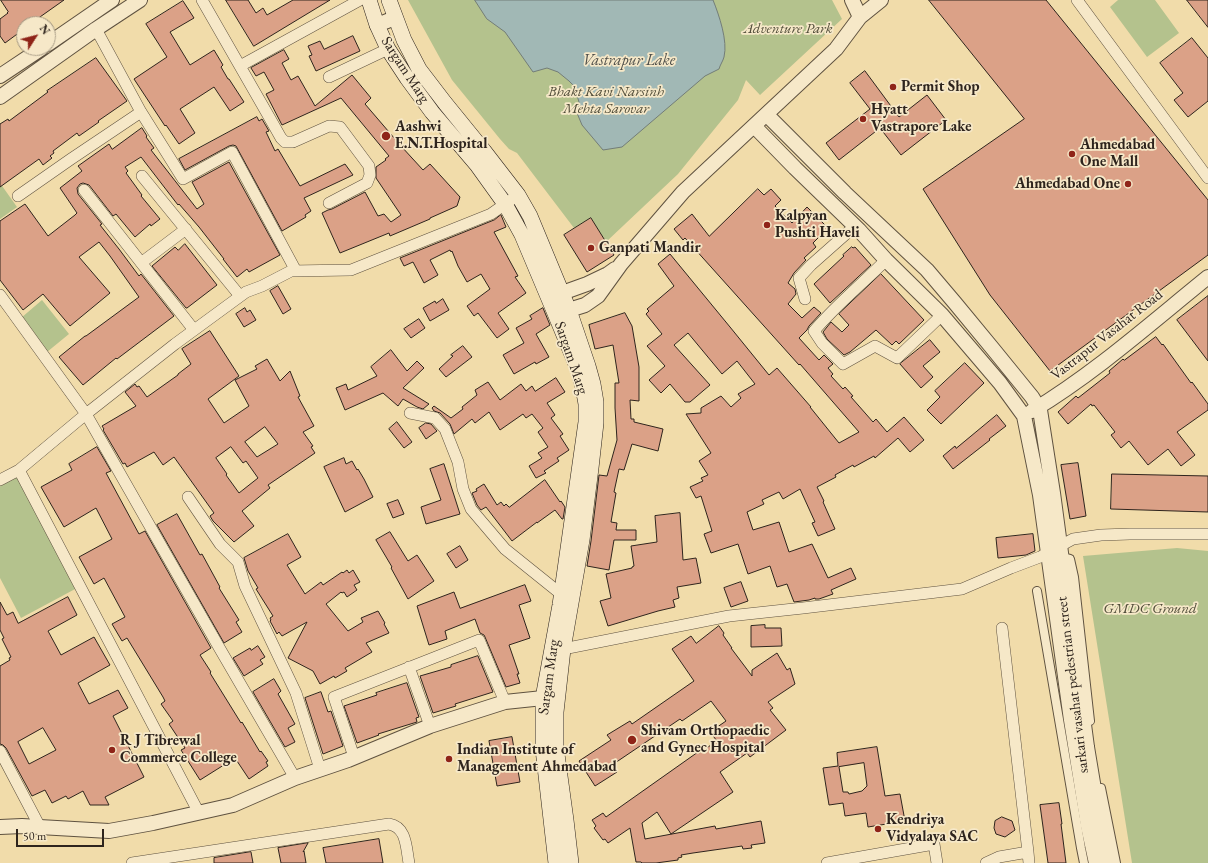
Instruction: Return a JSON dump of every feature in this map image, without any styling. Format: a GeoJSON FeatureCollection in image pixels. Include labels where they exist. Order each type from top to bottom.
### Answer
{"type":"FeatureCollection","features":[{"type":"Feature","properties":{"kind":"main road","name":"Sargam Marg"},"geometry":{"type":"LineString","coordinates":[[369,0],[377,25],[388,49],[406,78],[432,112],[477,164],[505,204],[522,235],[558,309],[583,387],[586,404],[586,422],[562,594],[557,649],[543,749],[556,863]]}},
{"type":"Feature","properties":{"kind":"main road","name":"Sargam Marg"},"geometry":{"type":"LineString","coordinates":[[389,0],[404,40],[419,69],[518,195],[530,216],[562,293],[558,309]]}},
{"type":"Feature","properties":{"kind":"main road","name":"Sargam Marg"},"geometry":{"type":"LineString","coordinates":[[557,649],[582,540],[596,422],[596,402],[588,366],[576,332],[558,309]]}},
{"type":"Feature","properties":{"kind":"main road","name":"Sargam Marg"},"geometry":{"type":"LineString","coordinates":[[550,699],[556,712],[556,747],[571,863]]}},
{"type":"Feature","properties":{"kind":"street"},"geometry":{"type":"LineString","coordinates":[[56,38],[112,0]]}},
{"type":"Feature","properties":{"kind":"street"},"geometry":{"type":"LineString","coordinates":[[0,97],[96,29],[140,0]]}},
{"type":"Feature","properties":{"kind":"street"},"geometry":{"type":"LineString","coordinates":[[202,0],[281,138],[285,142],[293,142],[329,126],[340,127],[369,166],[370,174],[367,183],[329,202]]}},
{"type":"Feature","properties":{"kind":"street"},"geometry":{"type":"LineString","coordinates":[[240,66],[360,0]]}},
{"type":"Feature","properties":{"kind":"street"},"geometry":{"type":"LineString","coordinates":[[852,0],[860,17]]}},
{"type":"Feature","properties":{"kind":"street"},"geometry":{"type":"LineString","coordinates":[[576,332],[576,320],[580,312],[586,305],[598,296],[621,264],[683,192],[836,49],[860,17],[881,0]]}},
{"type":"Feature","properties":{"kind":"street"},"geometry":{"type":"LineString","coordinates":[[1077,0],[1208,178]]}},
{"type":"Feature","properties":{"kind":"street"},"geometry":{"type":"LineString","coordinates":[[377,25],[395,18]]}},
{"type":"Feature","properties":{"kind":"street"},"geometry":{"type":"LineString","coordinates":[[96,29],[141,112],[182,179],[232,152],[296,271]]}},
{"type":"Feature","properties":{"kind":"street"},"geometry":{"type":"LineString","coordinates":[[329,77],[388,49]]}},
{"type":"Feature","properties":{"kind":"street"},"geometry":{"type":"LineString","coordinates":[[0,76],[30,56]]}},
{"type":"Feature","properties":{"kind":"street"},"geometry":{"type":"LineString","coordinates":[[18,196],[141,112]]}},
{"type":"Feature","properties":{"kind":"street"},"geometry":{"type":"LineString","coordinates":[[767,115],[845,193],[927,270],[994,349],[1032,397],[1040,410],[1053,493],[1056,552],[1070,720],[1088,826],[1096,863]]}},
{"type":"Feature","properties":{"kind":"street"},"geometry":{"type":"LineString","coordinates":[[754,126],[942,315],[1000,383],[1024,416],[1040,495],[1056,552],[1096,808],[1108,863]]}},
{"type":"Feature","properties":{"kind":"street"},"geometry":{"type":"LineString","coordinates":[[142,176],[240,296]]}},
{"type":"Feature","properties":{"kind":"street"},"geometry":{"type":"LineString","coordinates":[[84,190],[194,330]]}},
{"type":"Feature","properties":{"kind":"street"},"geometry":{"type":"LineString","coordinates":[[0,480],[19,470],[86,414],[194,330],[246,292],[262,286],[291,271],[352,270],[491,214],[518,195]]}},
{"type":"Feature","properties":{"kind":"street"},"geometry":{"type":"LineString","coordinates":[[805,299],[798,278],[855,226]]}},
{"type":"Feature","properties":{"kind":"street"},"geometry":{"type":"LineString","coordinates":[[142,263],[186,230]]}},
{"type":"Feature","properties":{"kind":"street"},"geometry":{"type":"LineString","coordinates":[[886,260],[840,302],[814,331],[822,343],[843,364],[874,346],[897,358],[942,315]]}},
{"type":"Feature","properties":{"kind":"street"},"geometry":{"type":"LineString","coordinates":[[562,293],[587,284],[608,274],[621,264]]}},
{"type":"Feature","properties":{"kind":"street"},"geometry":{"type":"LineString","coordinates":[[552,268],[559,277],[568,283],[577,285],[587,284]]}},
{"type":"Feature","properties":{"kind":"street","name":"Vastrapur Vasahat Road"},"geometry":{"type":"LineString","coordinates":[[1024,416],[1055,397],[1099,365],[1208,277]]}},
{"type":"Feature","properties":{"kind":"street"},"geometry":{"type":"LineString","coordinates":[[0,295],[86,414],[295,778]]}},
{"type":"Feature","properties":{"kind":"street"},"geometry":{"type":"LineString","coordinates":[[558,309],[586,305]]}},
{"type":"Feature","properties":{"kind":"street"},"geometry":{"type":"LineString","coordinates":[[410,413],[435,418],[446,430],[458,462],[464,489],[471,509],[505,549],[562,594]]}},
{"type":"Feature","properties":{"kind":"street"},"geometry":{"type":"LineString","coordinates":[[19,470],[199,813]]}},
{"type":"Feature","properties":{"kind":"street"},"geometry":{"type":"LineString","coordinates":[[188,497],[220,544],[238,562],[245,586],[296,693],[320,769]]}},
{"type":"Feature","properties":{"kind":"street"},"geometry":{"type":"LineString","coordinates":[[557,649],[729,616],[962,589],[1011,568],[1056,552],[1073,540],[1101,535],[1208,534]]}},
{"type":"Feature","properties":{"kind":"street","name":"sarkari vasahat pedestrian street"},"geometry":{"type":"LineString","coordinates":[[1056,552],[1070,559],[1074,578],[1095,760],[1116,863]]}},
{"type":"Feature","properties":{"kind":"street"},"geometry":{"type":"LineString","coordinates":[[1037,591],[1084,863]]}},
{"type":"Feature","properties":{"kind":"street"},"geometry":{"type":"LineString","coordinates":[[1002,628],[1029,863]]}},
{"type":"Feature","properties":{"kind":"street"},"geometry":{"type":"LineString","coordinates":[[354,757],[334,697],[479,640],[505,702]]}},
{"type":"Feature","properties":{"kind":"street"},"geometry":{"type":"LineString","coordinates":[[409,667],[430,726]]}},
{"type":"Feature","properties":{"kind":"street"},"geometry":{"type":"LineString","coordinates":[[0,827],[22,826],[109,832],[153,824],[233,805],[295,778],[354,757],[430,726],[505,702],[550,699]]}},
{"type":"Feature","properties":{"kind":"street"},"geometry":{"type":"LineString","coordinates":[[0,751],[40,827]]}},
{"type":"Feature","properties":{"kind":"street"},"geometry":{"type":"LineString","coordinates":[[132,863],[389,824],[395,825],[404,834],[409,863]]}},
{"type":"Feature","properties":{"kind":"street"},"geometry":{"type":"LineString","coordinates":[[827,863],[934,844],[937,863]]}},
{"type":"Feature","properties":{"kind":"street"},"geometry":{"type":"LineString","coordinates":[[986,863],[999,857],[1028,852]]}},
{"type":"Feature","properties":{"kind":"green space","name":"Bhakt Kavi Narsinh Mehta Sarovar"},"geometry":{"type":"Polygon","coordinates":[[[408,0],[832,0],[842,19],[760,95],[746,80],[738,100],[678,174],[606,242],[591,218],[574,228],[517,153],[509,149],[500,139],[452,80],[408,0]]]}},
{"type":"Feature","properties":{"kind":"green space"},"geometry":{"type":"Polygon","coordinates":[[[1118,0],[1155,0],[1179,33],[1147,57],[1110,7],[1118,0]]]}},
{"type":"Feature","properties":{"kind":"green space"},"geometry":{"type":"Polygon","coordinates":[[[0,183],[17,207],[0,219],[0,183]]]}},
{"type":"Feature","properties":{"kind":"green space"},"geometry":{"type":"Polygon","coordinates":[[[42,300],[69,334],[47,352],[21,318],[42,300]]]}},
{"type":"Feature","properties":{"kind":"green space"},"geometry":{"type":"Polygon","coordinates":[[[17,477],[77,588],[21,618],[0,578],[0,486],[17,477]]]}},
{"type":"Feature","properties":{"kind":"green space","name":"GMDC Ground"},"geometry":{"type":"Polygon","coordinates":[[[1177,548],[1208,551],[1208,863],[1132,863],[1083,556],[1177,548]]]}},
{"type":"Feature","properties":{"kind":"water","name":"Vastrapur Lake"},"geometry":{"type":"Polygon","coordinates":[[[475,0],[713,0],[724,36],[724,57],[719,69],[705,76],[622,147],[603,150],[582,125],[577,113],[579,102],[574,86],[558,72],[547,68],[533,72],[505,32],[487,19],[475,0]]]}},
{"type":"Feature","properties":{"kind":"building"},"geometry":{"type":"Polygon","coordinates":[[[1,0],[64,0],[41,16],[16,16],[16,35],[5,43],[0,36],[0,19],[8,12],[1,0]]]}},
{"type":"Feature","properties":{"kind":"building"},"geometry":{"type":"Polygon","coordinates":[[[226,0],[248,0],[256,13],[263,8],[267,15],[293,0],[330,0],[254,46],[226,0]]]}},
{"type":"Feature","properties":{"kind":"building","name":"Ahmedabad One Mall"},"geometry":{"type":"Polygon","coordinates":[[[929,0],[1046,0],[1208,200],[1208,255],[1050,371],[990,295],[923,189],[1024,119],[929,0]]]}},
{"type":"Feature","properties":{"kind":"building"},"geometry":{"type":"Polygon","coordinates":[[[1187,0],[1208,0],[1208,27],[1187,0]]]}},
{"type":"Feature","properties":{"kind":"building"},"geometry":{"type":"Polygon","coordinates":[[[183,1],[194,18],[170,32],[190,65],[214,50],[223,65],[221,67],[244,102],[230,111],[214,87],[180,109],[195,133],[179,144],[166,125],[165,126],[134,79],[167,57],[146,24],[183,1]]]}},
{"type":"Feature","properties":{"kind":"building"},"geometry":{"type":"Polygon","coordinates":[[[353,36],[360,51],[316,71],[309,56],[312,55],[308,46],[320,41],[324,49],[353,36]]]}},
{"type":"Feature","properties":{"kind":"building"},"geometry":{"type":"Polygon","coordinates":[[[1192,38],[1208,58],[1208,101],[1188,117],[1174,100],[1183,93],[1160,63],[1192,38]]]}},
{"type":"Feature","properties":{"kind":"building"},"geometry":{"type":"Polygon","coordinates":[[[284,50],[289,59],[282,63],[291,80],[298,76],[315,106],[352,75],[371,98],[365,104],[423,170],[430,164],[460,197],[457,206],[390,236],[389,233],[340,253],[322,213],[365,192],[378,216],[384,214],[391,222],[401,215],[376,178],[376,167],[389,156],[341,98],[282,125],[266,94],[274,90],[264,72],[256,76],[251,68],[284,50]]]}},
{"type":"Feature","properties":{"kind":"building"},"geometry":{"type":"Polygon","coordinates":[[[96,58],[127,101],[79,136],[77,133],[53,151],[54,153],[50,156],[52,158],[43,165],[39,159],[0,187],[0,124],[8,119],[9,121],[48,92],[47,91],[96,58]]]}},
{"type":"Feature","properties":{"kind":"building"},"geometry":{"type":"Polygon","coordinates":[[[865,71],[899,117],[927,95],[946,120],[901,155],[880,128],[839,160],[826,143],[870,109],[850,83],[865,71]]]}},
{"type":"Feature","properties":{"kind":"building"},"geometry":{"type":"Polygon","coordinates":[[[257,117],[259,121],[262,119],[269,131],[266,132],[275,151],[278,149],[300,186],[345,164],[353,175],[304,198],[311,211],[305,215],[306,217],[282,231],[236,146],[229,146],[185,170],[179,159],[257,117]]]}},
{"type":"Feature","properties":{"kind":"building"},"geometry":{"type":"Polygon","coordinates":[[[142,128],[147,136],[146,137],[154,148],[151,150],[197,209],[204,204],[192,182],[229,162],[280,255],[249,272],[247,269],[237,277],[199,227],[179,204],[178,205],[141,157],[125,167],[128,171],[126,173],[142,195],[141,196],[160,219],[151,226],[150,224],[135,237],[116,214],[113,216],[89,185],[83,183],[80,184],[77,188],[78,194],[102,224],[100,225],[139,276],[141,274],[174,316],[117,359],[116,358],[83,385],[59,357],[139,297],[99,242],[79,257],[110,293],[70,326],[43,294],[23,310],[0,280],[0,221],[25,204],[48,236],[77,213],[60,188],[82,171],[78,166],[109,144],[112,149],[142,128]]]}},
{"type":"Feature","properties":{"kind":"building"},"geometry":{"type":"Polygon","coordinates":[[[758,189],[764,195],[771,189],[781,200],[775,206],[792,223],[807,207],[828,228],[813,243],[816,247],[804,258],[806,260],[794,273],[788,283],[795,289],[796,294],[788,304],[802,318],[814,307],[821,313],[799,338],[819,360],[824,355],[833,364],[828,368],[833,374],[831,376],[843,389],[845,387],[853,396],[851,397],[873,422],[876,419],[887,432],[904,417],[924,440],[910,452],[898,438],[875,458],[874,456],[854,467],[853,465],[835,475],[836,477],[817,487],[835,529],[818,536],[812,523],[815,522],[800,489],[783,499],[779,492],[762,500],[764,504],[747,512],[753,530],[779,522],[789,552],[812,544],[828,578],[851,568],[856,579],[831,590],[833,594],[819,599],[815,598],[794,602],[787,584],[777,587],[770,566],[748,574],[738,544],[711,553],[704,534],[712,531],[701,496],[696,498],[690,487],[703,481],[701,478],[708,475],[699,461],[711,453],[686,414],[701,413],[701,408],[721,396],[731,407],[741,398],[738,394],[755,384],[737,361],[722,374],[688,333],[674,345],[710,385],[690,402],[685,402],[670,384],[661,393],[649,380],[665,366],[647,346],[662,334],[646,314],[649,311],[647,309],[674,286],[658,264],[670,254],[769,375],[777,368],[811,407],[839,443],[859,432],[800,364],[799,365],[685,238],[683,240],[674,229],[692,214],[709,236],[758,189]]]}},
{"type":"Feature","properties":{"kind":"building"},"geometry":{"type":"Polygon","coordinates":[[[501,215],[506,227],[494,232],[518,276],[515,277],[526,293],[498,313],[509,329],[497,338],[478,313],[474,316],[467,306],[490,289],[481,274],[467,282],[452,251],[451,252],[450,250],[430,260],[438,275],[424,283],[413,262],[404,266],[400,258],[494,220],[501,215]]]}},
{"type":"Feature","properties":{"kind":"building","name":"Ganpati Mandir"},"geometry":{"type":"Polygon","coordinates":[[[591,218],[614,255],[587,272],[564,235],[591,218]]]}},
{"type":"Feature","properties":{"kind":"building"},"geometry":{"type":"Polygon","coordinates":[[[185,244],[217,285],[187,308],[152,266],[175,247],[178,250],[185,244]]]}},
{"type":"Feature","properties":{"kind":"building"},"geometry":{"type":"Polygon","coordinates":[[[852,247],[855,247],[871,265],[830,303],[814,284],[852,247]]]}},
{"type":"Feature","properties":{"kind":"building"},"geometry":{"type":"Polygon","coordinates":[[[881,274],[924,320],[899,344],[896,341],[892,345],[876,330],[850,352],[844,355],[827,339],[823,332],[831,322],[842,332],[849,325],[839,314],[881,274]]]}},
{"type":"Feature","properties":{"kind":"building"},"geometry":{"type":"Polygon","coordinates":[[[278,286],[291,309],[283,314],[270,291],[278,286]]]}},
{"type":"Feature","properties":{"kind":"building"},"geometry":{"type":"Polygon","coordinates":[[[1208,296],[1208,361],[1177,320],[1208,296]]]}},
{"type":"Feature","properties":{"kind":"building"},"geometry":{"type":"Polygon","coordinates":[[[443,299],[449,310],[430,321],[423,308],[435,301],[436,303],[443,299]]]}},
{"type":"Feature","properties":{"kind":"building"},"geometry":{"type":"Polygon","coordinates":[[[245,308],[247,312],[250,310],[256,320],[244,327],[236,314],[245,308]]]}},
{"type":"Feature","properties":{"kind":"building"},"geometry":{"type":"Polygon","coordinates":[[[543,308],[550,325],[536,334],[549,357],[536,364],[535,362],[514,374],[503,355],[524,343],[516,328],[532,319],[530,316],[543,308]]]}},
{"type":"Feature","properties":{"kind":"building"},"geometry":{"type":"Polygon","coordinates":[[[625,313],[632,326],[639,367],[639,401],[630,400],[631,419],[634,419],[634,422],[663,429],[658,451],[632,444],[624,470],[619,469],[614,492],[616,493],[611,522],[617,523],[616,530],[636,530],[636,540],[614,540],[609,570],[587,566],[599,475],[607,476],[617,440],[615,383],[619,383],[613,345],[595,349],[589,325],[625,313]]]}},
{"type":"Feature","properties":{"kind":"building"},"geometry":{"type":"Polygon","coordinates":[[[419,319],[425,328],[411,338],[404,329],[419,319]]]}},
{"type":"Feature","properties":{"kind":"building"},"geometry":{"type":"Polygon","coordinates":[[[210,331],[239,376],[208,399],[224,423],[249,406],[235,380],[257,369],[255,366],[267,359],[280,381],[290,371],[300,396],[298,397],[314,426],[303,432],[313,446],[311,447],[315,453],[268,485],[270,488],[242,511],[254,526],[234,542],[213,521],[210,516],[214,513],[174,457],[163,465],[154,452],[127,467],[125,463],[123,464],[103,430],[104,429],[102,426],[136,406],[125,392],[135,384],[137,387],[139,386],[147,397],[191,364],[182,349],[210,331]],[[265,427],[245,442],[257,457],[278,444],[265,427]],[[231,447],[216,458],[239,493],[258,478],[246,461],[243,463],[231,447]]]}},
{"type":"Feature","properties":{"kind":"building"},"geometry":{"type":"Polygon","coordinates":[[[1156,337],[1162,345],[1163,344],[1208,404],[1208,410],[1177,432],[1195,455],[1181,466],[1168,449],[1148,465],[1129,441],[1121,448],[1111,435],[1115,432],[1094,405],[1092,406],[1091,404],[1068,424],[1058,412],[1076,396],[1078,398],[1110,373],[1109,371],[1123,359],[1124,360],[1156,337]]]}},
{"type":"Feature","properties":{"kind":"building"},"geometry":{"type":"Polygon","coordinates":[[[930,340],[940,352],[923,366],[933,377],[921,388],[900,364],[930,340]]]}},
{"type":"Feature","properties":{"kind":"building"},"geometry":{"type":"Polygon","coordinates":[[[463,346],[472,357],[446,377],[439,369],[453,356],[451,355],[463,346]]]}},
{"type":"Feature","properties":{"kind":"building"},"geometry":{"type":"Polygon","coordinates":[[[391,350],[407,371],[417,361],[424,368],[403,388],[429,404],[423,409],[403,399],[398,406],[383,393],[345,410],[336,388],[346,384],[348,390],[377,376],[371,367],[391,350]]]}},
{"type":"Feature","properties":{"kind":"building"},"geometry":{"type":"Polygon","coordinates":[[[965,363],[984,383],[941,424],[927,410],[940,397],[935,391],[965,363]]]}},
{"type":"Feature","properties":{"kind":"building"},"geometry":{"type":"Polygon","coordinates":[[[556,378],[565,392],[547,403],[555,415],[551,418],[563,434],[560,436],[569,450],[557,458],[559,461],[544,471],[546,473],[536,478],[529,466],[542,458],[538,453],[548,447],[538,432],[543,428],[532,414],[526,418],[523,414],[500,430],[489,412],[475,423],[472,419],[454,434],[450,424],[440,413],[434,411],[432,408],[434,406],[451,418],[463,409],[462,407],[477,395],[475,390],[488,382],[500,400],[521,384],[526,391],[532,386],[535,391],[556,378]]]}},
{"type":"Feature","properties":{"kind":"building"},"geometry":{"type":"Polygon","coordinates":[[[997,415],[1006,426],[953,469],[943,456],[955,446],[956,448],[997,415]]]}},
{"type":"Feature","properties":{"kind":"building"},"geometry":{"type":"Polygon","coordinates":[[[397,422],[412,442],[404,448],[389,429],[397,422]]]}},
{"type":"Feature","properties":{"kind":"building"},"geometry":{"type":"Polygon","coordinates":[[[426,423],[431,424],[437,431],[426,439],[419,428],[426,423]]]}},
{"type":"Feature","properties":{"kind":"building"},"geometry":{"type":"Polygon","coordinates":[[[97,447],[111,471],[106,473],[139,534],[145,531],[211,648],[200,655],[241,723],[242,722],[260,752],[261,751],[268,761],[266,762],[268,766],[249,779],[235,758],[200,780],[181,750],[185,748],[169,724],[173,721],[161,704],[165,701],[163,697],[127,638],[122,641],[112,624],[125,617],[104,578],[94,584],[79,557],[112,539],[96,508],[64,527],[41,487],[72,470],[69,464],[97,447]]]}},
{"type":"Feature","properties":{"kind":"building"},"geometry":{"type":"Polygon","coordinates":[[[344,458],[346,464],[352,461],[357,470],[358,469],[373,497],[345,512],[324,467],[344,458]]]}},
{"type":"Feature","properties":{"kind":"building"},"geometry":{"type":"Polygon","coordinates":[[[1078,463],[1086,516],[1070,519],[1061,465],[1078,463]]]}},
{"type":"Feature","properties":{"kind":"building"},"geometry":{"type":"Polygon","coordinates":[[[444,464],[460,514],[426,524],[421,507],[441,500],[430,469],[444,464]]]}},
{"type":"Feature","properties":{"kind":"building"},"geometry":{"type":"Polygon","coordinates":[[[1112,474],[1208,476],[1208,512],[1111,509],[1112,474]]]}},
{"type":"Feature","properties":{"kind":"building"},"geometry":{"type":"Polygon","coordinates":[[[545,480],[565,507],[563,519],[555,510],[512,541],[486,507],[481,510],[472,493],[477,491],[476,489],[484,484],[497,505],[501,502],[504,506],[506,504],[509,507],[545,480]]]}},
{"type":"Feature","properties":{"kind":"building"},"geometry":{"type":"Polygon","coordinates":[[[398,500],[404,514],[393,518],[387,504],[398,500]]]}},
{"type":"Feature","properties":{"kind":"building"},"geometry":{"type":"Polygon","coordinates":[[[680,513],[683,560],[696,558],[701,583],[677,587],[679,598],[673,600],[675,607],[608,626],[600,601],[611,598],[606,574],[632,568],[634,566],[631,546],[657,542],[655,516],[680,513]]]}},
{"type":"Feature","properties":{"kind":"building"},"geometry":{"type":"Polygon","coordinates":[[[177,514],[200,555],[202,554],[220,587],[219,588],[239,620],[236,622],[242,632],[224,643],[157,525],[177,514]]]}},
{"type":"Feature","properties":{"kind":"building"},"geometry":{"type":"Polygon","coordinates":[[[390,532],[408,561],[417,555],[434,581],[408,599],[376,540],[390,532]]]}},
{"type":"Feature","properties":{"kind":"building"},"geometry":{"type":"Polygon","coordinates":[[[288,534],[301,557],[287,565],[305,594],[321,582],[323,585],[342,572],[343,573],[347,570],[349,573],[353,570],[360,582],[354,585],[357,590],[347,597],[344,592],[341,592],[326,604],[348,631],[363,622],[361,618],[378,611],[389,633],[366,643],[372,652],[345,668],[347,671],[320,684],[313,671],[288,658],[307,622],[282,636],[279,632],[277,634],[270,621],[270,618],[273,616],[256,589],[258,588],[248,571],[244,558],[288,534]]]}},
{"type":"Feature","properties":{"kind":"building"},"geometry":{"type":"Polygon","coordinates":[[[1033,534],[1035,551],[1026,555],[998,558],[996,538],[1033,534]]]}},
{"type":"Feature","properties":{"kind":"building"},"geometry":{"type":"Polygon","coordinates":[[[460,546],[468,560],[456,568],[447,554],[460,546]]]}},
{"type":"Feature","properties":{"kind":"building"},"geometry":{"type":"Polygon","coordinates":[[[741,582],[748,601],[731,607],[724,588],[741,582]]]}},
{"type":"Feature","properties":{"kind":"building"},"geometry":{"type":"Polygon","coordinates":[[[525,585],[531,601],[519,605],[530,638],[509,645],[519,674],[517,674],[520,683],[506,687],[485,637],[480,633],[475,619],[445,631],[447,639],[429,645],[417,606],[454,592],[460,608],[525,585]]]}},
{"type":"Feature","properties":{"kind":"building"},"geometry":{"type":"Polygon","coordinates":[[[68,597],[77,615],[48,631],[61,655],[94,637],[110,665],[78,683],[89,704],[118,690],[128,708],[113,716],[144,777],[105,797],[109,805],[90,805],[83,791],[68,799],[66,796],[52,803],[45,790],[32,796],[6,748],[0,744],[0,666],[10,660],[9,658],[11,657],[2,639],[4,638],[0,630],[0,602],[7,615],[13,612],[18,623],[68,597]],[[43,728],[18,742],[29,764],[56,750],[43,728]]]}},
{"type":"Feature","properties":{"kind":"building"},"geometry":{"type":"Polygon","coordinates":[[[765,625],[765,628],[781,628],[782,646],[751,647],[751,626],[765,625]]]}},
{"type":"Feature","properties":{"kind":"building"},"geometry":{"type":"Polygon","coordinates":[[[719,626],[731,648],[752,676],[752,670],[777,653],[787,670],[790,668],[795,684],[768,702],[773,708],[770,710],[786,730],[750,757],[747,753],[720,772],[733,792],[671,834],[657,812],[642,823],[645,839],[715,826],[716,829],[761,821],[765,843],[751,845],[752,848],[743,849],[742,846],[681,855],[682,857],[678,858],[678,860],[656,863],[636,862],[630,828],[608,843],[605,839],[603,840],[594,828],[596,826],[592,820],[603,813],[606,817],[698,752],[699,753],[717,741],[710,732],[726,721],[711,701],[682,721],[680,719],[612,765],[617,772],[595,786],[579,761],[611,740],[607,735],[630,721],[632,724],[694,681],[672,649],[691,636],[696,643],[719,626]]]}},
{"type":"Feature","properties":{"kind":"building"},"geometry":{"type":"Polygon","coordinates":[[[258,646],[265,657],[260,660],[263,664],[244,676],[233,658],[250,648],[251,650],[258,646]]]}},
{"type":"Feature","properties":{"kind":"building"},"geometry":{"type":"Polygon","coordinates":[[[478,656],[493,692],[455,704],[456,706],[433,713],[420,676],[451,667],[451,665],[478,656]]]}},
{"type":"Feature","properties":{"kind":"building"},"geometry":{"type":"Polygon","coordinates":[[[274,679],[281,691],[278,694],[295,724],[288,728],[295,742],[285,747],[253,692],[274,679]]]}},
{"type":"Feature","properties":{"kind":"building"},"geometry":{"type":"Polygon","coordinates":[[[407,683],[419,717],[416,718],[417,722],[378,734],[379,735],[357,743],[344,706],[377,695],[376,693],[407,683]]]}},
{"type":"Feature","properties":{"kind":"building"},"geometry":{"type":"Polygon","coordinates":[[[321,692],[328,712],[331,711],[343,746],[323,754],[305,698],[321,692]]]}},
{"type":"Feature","properties":{"kind":"building"},"geometry":{"type":"Polygon","coordinates":[[[512,737],[520,782],[497,786],[489,741],[512,737]]]}},
{"type":"Feature","properties":{"kind":"building"},"geometry":{"type":"Polygon","coordinates":[[[877,747],[885,796],[900,794],[905,821],[868,827],[866,813],[845,816],[843,803],[829,805],[823,768],[838,766],[837,753],[877,747]],[[864,763],[839,767],[843,792],[848,792],[849,794],[862,791],[867,786],[864,763]]]}},
{"type":"Feature","properties":{"kind":"building"},"geometry":{"type":"Polygon","coordinates":[[[1059,803],[1066,863],[1048,863],[1040,805],[1059,803]]]}},
{"type":"Feature","properties":{"kind":"building"},"geometry":{"type":"Polygon","coordinates":[[[1002,817],[1012,821],[1015,830],[1005,837],[996,834],[994,828],[995,821],[1002,817]]]}},
{"type":"Feature","properties":{"kind":"building"},"geometry":{"type":"Polygon","coordinates":[[[379,839],[383,863],[326,863],[323,848],[379,839]]]}},
{"type":"Feature","properties":{"kind":"building"},"geometry":{"type":"Polygon","coordinates":[[[308,843],[303,852],[304,851],[306,863],[281,863],[278,848],[308,843]]]}},
{"type":"Feature","properties":{"kind":"building"},"geometry":{"type":"Polygon","coordinates":[[[251,852],[253,863],[214,863],[214,858],[251,852]]]}},
{"type":"Feature","properties":{"kind":"place","name":"Permit Shop"},"geometry":{"type":"Point","coordinates":[893,87]}},
{"type":"Feature","properties":{"kind":"place","name":"Hyatt Vastrapore Lake"},"geometry":{"type":"Point","coordinates":[863,119]}},
{"type":"Feature","properties":{"kind":"place","name":"Aashwi E.N.T.Hospital"},"geometry":{"type":"Point","coordinates":[386,136]}},
{"type":"Feature","properties":{"kind":"place","name":"Ahmedabad One Mall"},"geometry":{"type":"Point","coordinates":[1072,154]}},
{"type":"Feature","properties":{"kind":"place","name":"Ahmedabad One"},"geometry":{"type":"Point","coordinates":[1128,184]}},
{"type":"Feature","properties":{"kind":"place","name":"Kalpyan Pushti Haveli"},"geometry":{"type":"Point","coordinates":[767,225]}},
{"type":"Feature","properties":{"kind":"place","name":"Ganpati Mandir"},"geometry":{"type":"Point","coordinates":[591,248]}},
{"type":"Feature","properties":{"kind":"place","name":"Shivam Orthopaedic and Gynec Hospital"},"geometry":{"type":"Point","coordinates":[632,740]}},
{"type":"Feature","properties":{"kind":"place","name":"R J Tibrewal Commerce College"},"geometry":{"type":"Point","coordinates":[112,750]}},
{"type":"Feature","properties":{"kind":"place","name":"Indian Institute of Management Ahmedabad"},"geometry":{"type":"Point","coordinates":[449,759]}},
{"type":"Feature","properties":{"kind":"place","name":"Kendriya Vidyalaya SAC"},"geometry":{"type":"Point","coordinates":[878,829]}},
{"type":"Feature","properties":{"kind":"park label","name":"Adventure Park"},"geometry":{"type":"Point","coordinates":[788,29]}}]}
